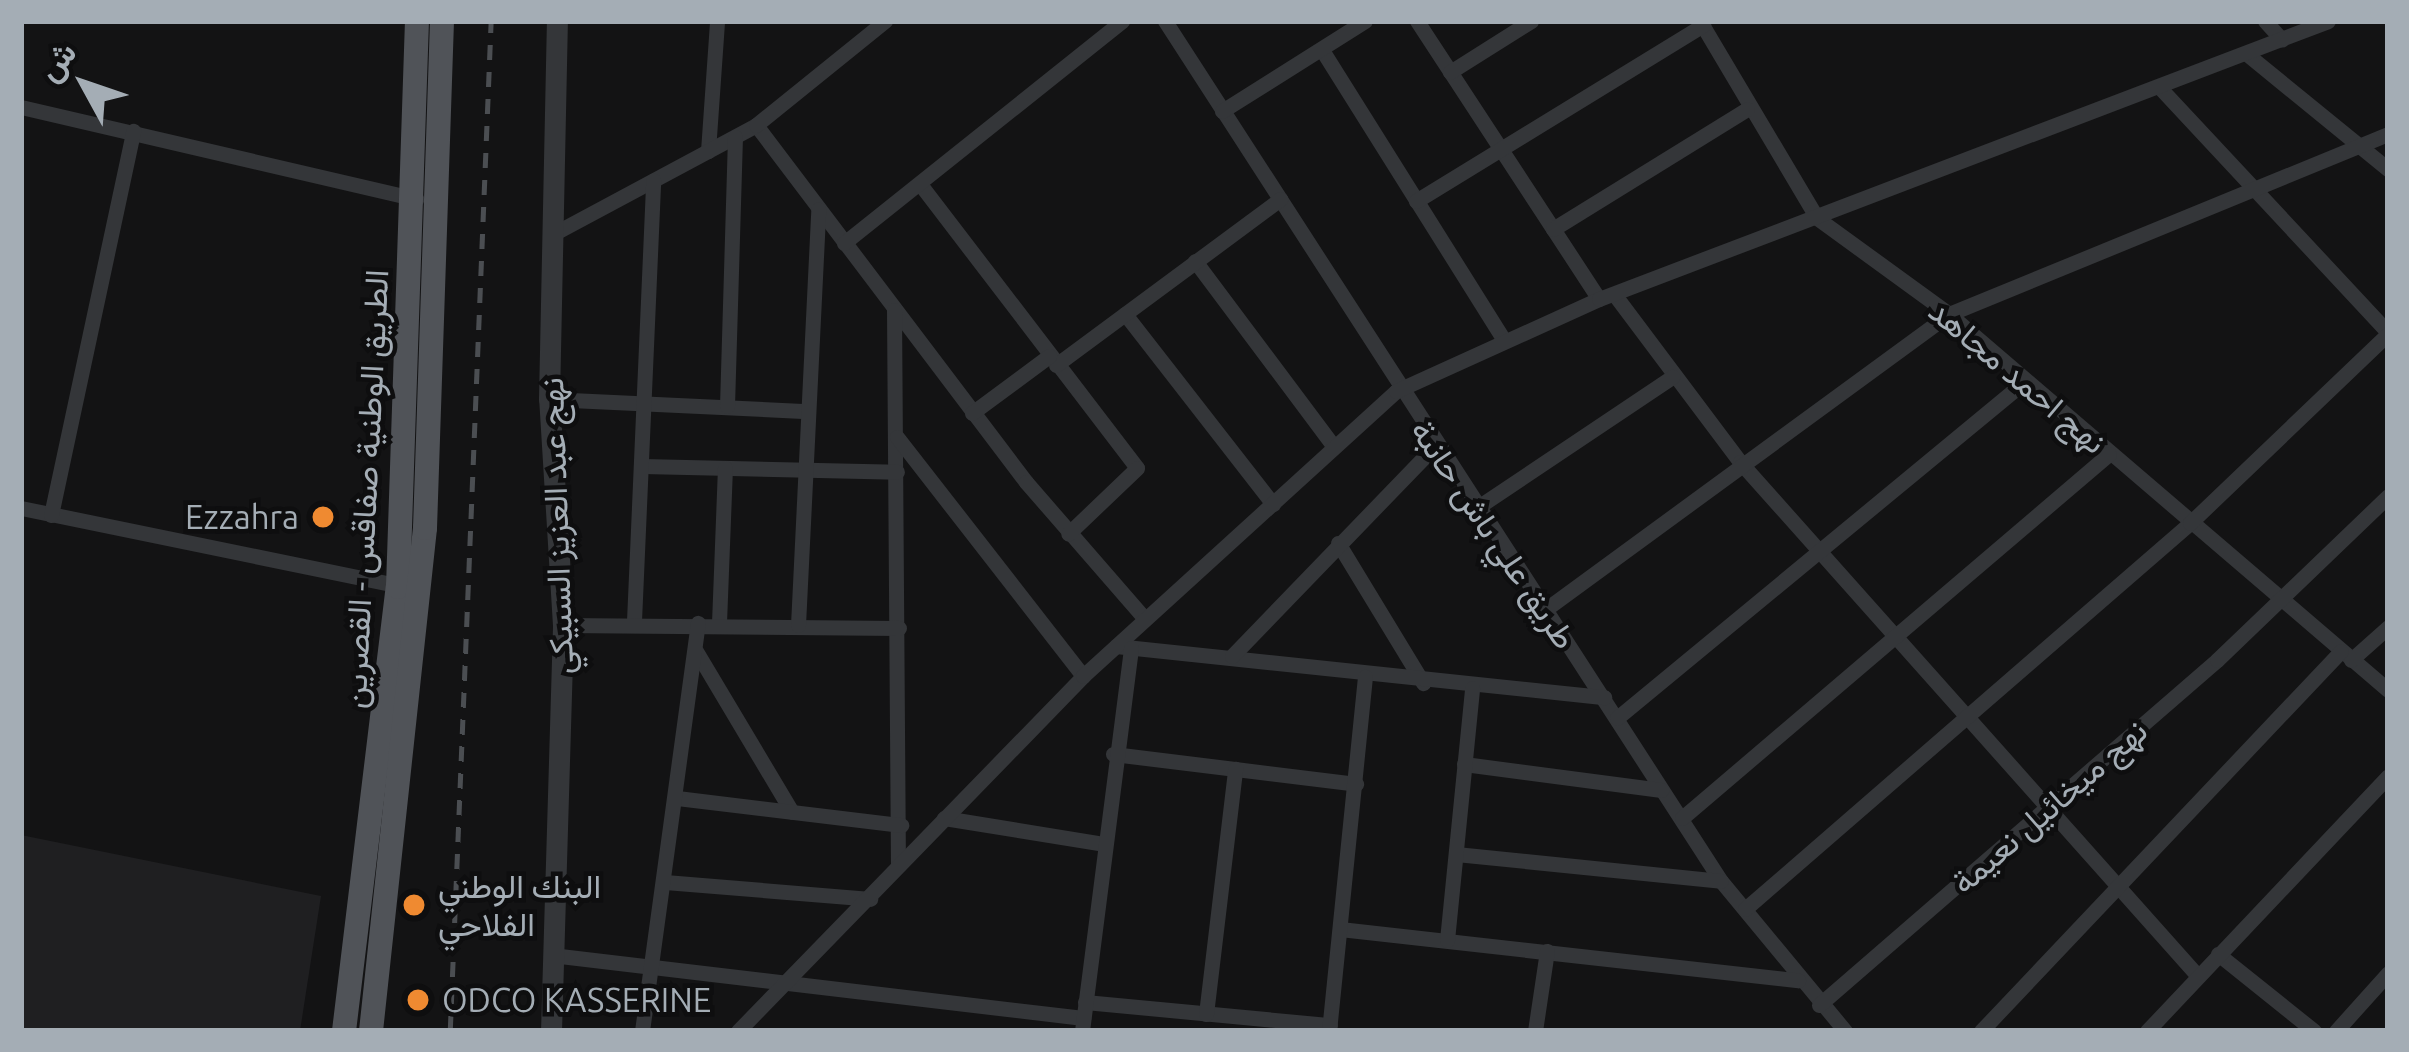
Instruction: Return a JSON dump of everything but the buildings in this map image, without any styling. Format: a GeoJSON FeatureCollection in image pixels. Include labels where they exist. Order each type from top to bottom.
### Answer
{"type":"FeatureCollection","features":[{"type":"Feature","properties":{"kind":"main road","name":"الطريق الوطنية صفاقس - القصرين"},"geometry":{"type":"LineString","coordinates":[[417,21],[426,198]]}},
{"type":"Feature","properties":{"kind":"main road","name":"الطريق الوطنية صفاقس - القصرين"},"geometry":{"type":"LineString","coordinates":[[371,1031],[369,939],[409,588],[426,198],[442,21]]}},
{"type":"Feature","properties":{"kind":"main road","name":"الطريق الوطنية صفاقس - القصرين"},"geometry":{"type":"LineString","coordinates":[[344,1031],[369,939]]}},
{"type":"Feature","properties":{"kind":"street","name":"نهج عبد العزيز السبيكي"},"geometry":{"type":"LineString","coordinates":[[551,1031],[560,956],[563,625],[549,400],[557,21]]}},
{"type":"Feature","properties":{"kind":"street"},"geometry":{"type":"LineString","coordinates":[[709,151],[716,21]]}},
{"type":"Feature","properties":{"kind":"street"},"geometry":{"type":"LineString","coordinates":[[553,234],[756,124],[869,27],[884,21]]}},
{"type":"Feature","properties":{"kind":"street"},"geometry":{"type":"LineString","coordinates":[[844,243],[1122,21]]}},
{"type":"Feature","properties":{"kind":"street","name":"طريق علي باش حانبة"},"geometry":{"type":"LineString","coordinates":[[1165,21],[1396,391],[1546,609],[1721,881],[1798,980],[1845,1031]]}},
{"type":"Feature","properties":{"kind":"street"},"geometry":{"type":"LineString","coordinates":[[1222,111],[1322,50],[1339,28],[1365,21]]}},
{"type":"Feature","properties":{"kind":"street"},"geometry":{"type":"LineString","coordinates":[[1417,21],[1553,230],[1741,462],[1823,548],[2050,806],[2115,887],[2198,976]]}},
{"type":"Feature","properties":{"kind":"street"},"geometry":{"type":"LineString","coordinates":[[1450,72],[1531,21]]}},
{"type":"Feature","properties":{"kind":"street"},"geometry":{"type":"LineString","coordinates":[[2265,21],[2282,40]]}},
{"type":"Feature","properties":{"kind":"street"},"geometry":{"type":"LineString","coordinates":[[738,1031],[1083,676],[1124,647],[1145,619],[1396,391],[1606,296],[2162,90],[2328,21]]}},
{"type":"Feature","properties":{"kind":"street"},"geometry":{"type":"LineString","coordinates":[[1416,201],[1701,23]]}},
{"type":"Feature","properties":{"kind":"street","name":"نهج احمد مجاهد"},"geometry":{"type":"LineString","coordinates":[[1701,23],[1747,109],[1817,218],[1949,314],[2274,600],[2388,690]]}},
{"type":"Feature","properties":{"kind":"street"},"geometry":{"type":"LineString","coordinates":[[1322,50],[1504,340]]}},
{"type":"Feature","properties":{"kind":"street"},"geometry":{"type":"LineString","coordinates":[[2248,55],[2388,170]]}},
{"type":"Feature","properties":{"kind":"street"},"geometry":{"type":"LineString","coordinates":[[1745,909],[2190,523],[2388,333],[2162,90]]}},
{"type":"Feature","properties":{"kind":"street"},"geometry":{"type":"LineString","coordinates":[[21,107],[426,198]]}},
{"type":"Feature","properties":{"kind":"street"},"geometry":{"type":"LineString","coordinates":[[1553,230],[1747,109]]}},
{"type":"Feature","properties":{"kind":"street"},"geometry":{"type":"LineString","coordinates":[[756,124],[972,413],[1068,534],[1145,619]]}},
{"type":"Feature","properties":{"kind":"street"},"geometry":{"type":"LineString","coordinates":[[51,515],[133,131]]}},
{"type":"Feature","properties":{"kind":"street"},"geometry":{"type":"LineString","coordinates":[[1546,609],[1949,314],[2361,149],[2388,134]]}},
{"type":"Feature","properties":{"kind":"street"},"geometry":{"type":"LineString","coordinates":[[727,406],[734,137]]}},
{"type":"Feature","properties":{"kind":"street"},"geometry":{"type":"LineString","coordinates":[[634,620],[653,180]]}},
{"type":"Feature","properties":{"kind":"street"},"geometry":{"type":"LineString","coordinates":[[920,184],[1137,468],[1068,534]]}},
{"type":"Feature","properties":{"kind":"street"},"geometry":{"type":"LineString","coordinates":[[972,413],[1125,314],[1280,199]]}},
{"type":"Feature","properties":{"kind":"street"},"geometry":{"type":"LineString","coordinates":[[798,625],[818,209]]}},
{"type":"Feature","properties":{"kind":"street"},"geometry":{"type":"LineString","coordinates":[[1195,261],[1334,447]]}},
{"type":"Feature","properties":{"kind":"street"},"geometry":{"type":"LineString","coordinates":[[894,307],[902,825],[898,866]]}},
{"type":"Feature","properties":{"kind":"street"},"geometry":{"type":"LineString","coordinates":[[1125,314],[1273,503]]}},
{"type":"Feature","properties":{"kind":"street"},"geometry":{"type":"LineString","coordinates":[[1478,507],[1672,377]]}},
{"type":"Feature","properties":{"kind":"street"},"geometry":{"type":"LineString","coordinates":[[1618,718],[2024,382]]}},
{"type":"Feature","properties":{"kind":"street"},"geometry":{"type":"LineString","coordinates":[[549,400],[808,411]]}},
{"type":"Feature","properties":{"kind":"street"},"geometry":{"type":"LineString","coordinates":[[896,437],[1083,676]]}},
{"type":"Feature","properties":{"kind":"street"},"geometry":{"type":"LineString","coordinates":[[1232,656],[1435,446]]}},
{"type":"Feature","properties":{"kind":"street"},"geometry":{"type":"LineString","coordinates":[[1682,818],[2109,454]]}},
{"type":"Feature","properties":{"kind":"street"},"geometry":{"type":"LineString","coordinates":[[642,466],[897,472]]}},
{"type":"Feature","properties":{"kind":"street"},"geometry":{"type":"LineString","coordinates":[[719,623],[725,468]]}},
{"type":"Feature","properties":{"kind":"street","name":"نهج ميخائيل نعيمة"},"geometry":{"type":"LineString","coordinates":[[1819,1005],[2050,806],[2388,496]]}},
{"type":"Feature","properties":{"kind":"street"},"geometry":{"type":"LineString","coordinates":[[21,508],[409,588]]}},
{"type":"Feature","properties":{"kind":"street"},"geometry":{"type":"LineString","coordinates":[[1338,543],[1423,683]]}},
{"type":"Feature","properties":{"kind":"street"},"geometry":{"type":"LineString","coordinates":[[563,625],[634,620],[899,628]]}},
{"type":"Feature","properties":{"kind":"street"},"geometry":{"type":"LineString","coordinates":[[642,1031],[698,623]]}},
{"type":"Feature","properties":{"kind":"street"},"geometry":{"type":"LineString","coordinates":[[1981,1031],[2115,887],[2346,656],[2388,626]]}},
{"type":"Feature","properties":{"kind":"street"},"geometry":{"type":"LineString","coordinates":[[1124,647],[1232,656],[1365,677],[1604,698]]}},
{"type":"Feature","properties":{"kind":"street"},"geometry":{"type":"LineString","coordinates":[[1083,1017],[1124,647]]}},
{"type":"Feature","properties":{"kind":"street"},"geometry":{"type":"LineString","coordinates":[[696,651],[792,812]]}},
{"type":"Feature","properties":{"kind":"street"},"geometry":{"type":"LineString","coordinates":[[560,956],[1083,1017],[1206,1014],[1330,1028],[1365,677]]}},
{"type":"Feature","properties":{"kind":"street"},"geometry":{"type":"LineString","coordinates":[[1447,940],[1472,688]]}},
{"type":"Feature","properties":{"kind":"street"},"geometry":{"type":"LineString","coordinates":[[1113,754],[1356,784]]}},
{"type":"Feature","properties":{"kind":"street"},"geometry":{"type":"LineString","coordinates":[[1464,764],[1661,790]]}},
{"type":"Feature","properties":{"kind":"street"},"geometry":{"type":"LineString","coordinates":[[1206,1014],[1235,770]]}},
{"type":"Feature","properties":{"kind":"street"},"geometry":{"type":"LineString","coordinates":[[2147,1031],[2388,776]]}},
{"type":"Feature","properties":{"kind":"street"},"geometry":{"type":"LineString","coordinates":[[677,798],[902,825]]}},
{"type":"Feature","properties":{"kind":"street"},"geometry":{"type":"LineString","coordinates":[[944,818],[1105,844]]}},
{"type":"Feature","properties":{"kind":"street"},"geometry":{"type":"LineString","coordinates":[[1456,854],[1721,881]]}},
{"type":"Feature","properties":{"kind":"street"},"geometry":{"type":"LineString","coordinates":[[665,882],[870,899]]}},
{"type":"Feature","properties":{"kind":"street"},"geometry":{"type":"LineString","coordinates":[[1340,929],[1798,980]]}},
{"type":"Feature","properties":{"kind":"street"},"geometry":{"type":"LineString","coordinates":[[1535,1031],[1547,951]]}},
{"type":"Feature","properties":{"kind":"street"},"geometry":{"type":"LineString","coordinates":[[2218,954],[2314,1031]]}},
{"type":"Feature","properties":{"kind":"street"},"geometry":{"type":"LineString","coordinates":[[2340,1030],[2388,973]]}},
{"type":"Feature","properties":{"kind":"shaded area"},"geometry":{"type":"Polygon","coordinates":[[[21,835],[321,896],[300,1031],[21,1031],[21,835]]]}},
{"type":"Feature","properties":{"kind":"railway"},"geometry":{"type":"LineString","coordinates":[[450,1031],[491,21]]}},
{"type":"Feature","properties":{"kind":"place","name":"Ezzahra"},"geometry":{"type":"Point","coordinates":[323,517]}},
{"type":"Feature","properties":{"kind":"place","name":"البنك الوطني الفلاحي"},"geometry":{"type":"Point","coordinates":[414,905]}},
{"type":"Feature","properties":{"kind":"place","name":"ODCO KASSERINE"},"geometry":{"type":"Point","coordinates":[418,1000]}}]}
